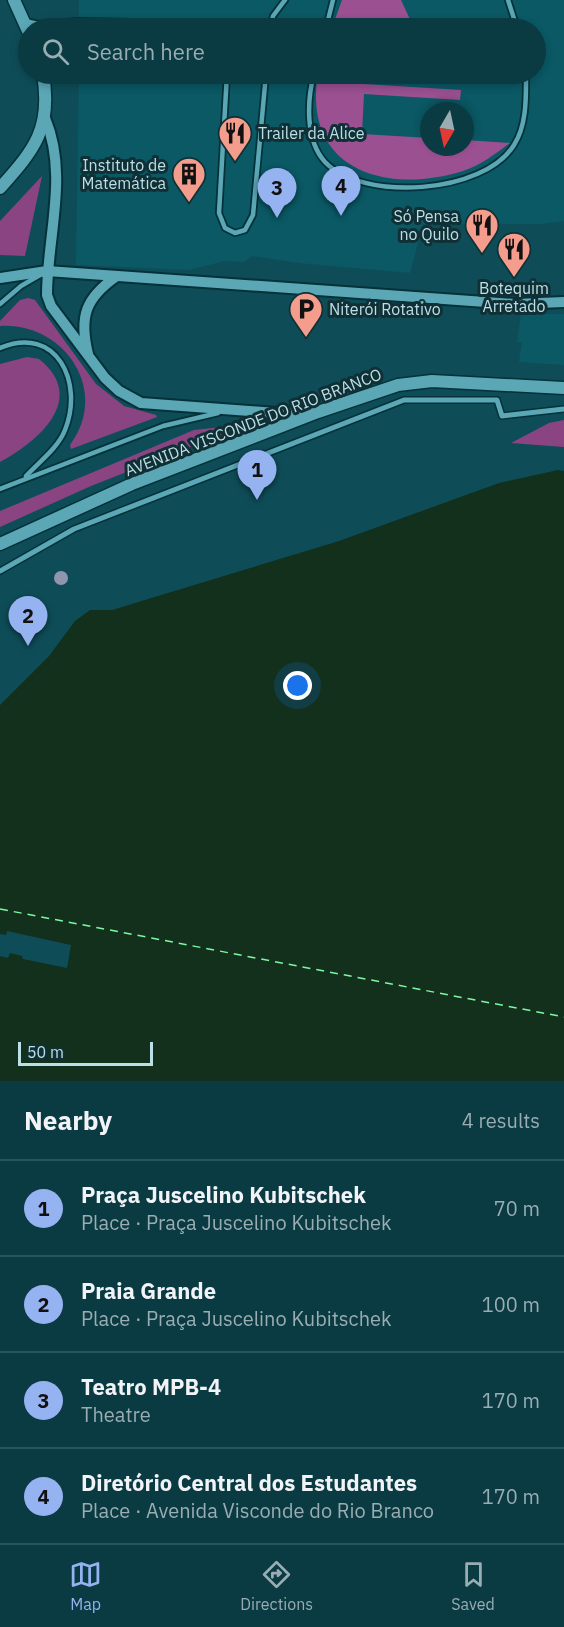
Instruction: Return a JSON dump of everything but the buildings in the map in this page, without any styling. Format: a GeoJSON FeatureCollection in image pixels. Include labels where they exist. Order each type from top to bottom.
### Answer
{"type":"FeatureCollection","features":[{"type":"Feature","properties":{"kind":"main road"},"geometry":{"type":"LineString","coordinates":[[14,0],[22,18]]}},
{"type":"Feature","properties":{"kind":"main road"},"geometry":{"type":"LineString","coordinates":[[0,188],[29,155],[39,139],[45,118],[44,84]]}},
{"type":"Feature","properties":{"kind":"main road","name":"AVENIDA VISCONDE DO RIO BRANCO"},"geometry":{"type":"LineString","coordinates":[[0,544],[132,484],[318,412],[398,385],[432,381],[564,388]]}},
{"type":"Feature","properties":{"kind":"street","name":"AVENIDA VISCONDE DO RIO BRANCO"},"geometry":{"type":"LineString","coordinates":[[45,118],[53,135],[57,164],[46,295],[51,306],[88,358],[119,391],[141,403],[285,413],[318,412]]}},
{"type":"Feature","properties":{"kind":"street"},"geometry":{"type":"LineString","coordinates":[[0,278],[48,271],[515,304],[564,302]]}},
{"type":"Feature","properties":{"kind":"street"},"geometry":{"type":"LineString","coordinates":[[88,358],[84,328],[85,313],[91,299],[101,287],[118,276]]}},
{"type":"Feature","properties":{"kind":"street"},"geometry":{"type":"LineString","coordinates":[[3,569],[33,550],[74,529],[404,400],[497,400],[502,416],[564,409]]}},
{"type":"Feature","properties":{"kind":"lane"},"geometry":{"type":"LineString","coordinates":[[272,18],[285,0]]}},
{"type":"Feature","properties":{"kind":"lane"},"geometry":{"type":"LineString","coordinates":[[328,18],[333,0]]}},
{"type":"Feature","properties":{"kind":"lane"},"geometry":{"type":"LineString","coordinates":[[508,0],[514,18]]}},
{"type":"Feature","properties":{"kind":"lane"},"geometry":{"type":"LineString","coordinates":[[225,84],[219,213],[225,228],[235,233],[245,230],[253,215],[265,84]]}},
{"type":"Feature","properties":{"kind":"lane"},"geometry":{"type":"LineString","coordinates":[[312,84],[309,99],[310,124],[315,144],[324,160],[338,172],[356,181],[397,186],[431,186],[466,179],[493,164],[513,147],[522,128],[525,84]]}},
{"type":"Feature","properties":{"kind":"lane"},"geometry":{"type":"LineString","coordinates":[[0,304],[21,286],[48,271]]}},
{"type":"Feature","properties":{"kind":"lane"},"geometry":{"type":"LineString","coordinates":[[0,348],[15,343],[28,343],[43,347],[56,356],[70,377],[72,398],[64,432],[50,452],[24,478]]}},
{"type":"Feature","properties":{"kind":"lane"},"geometry":{"type":"LineString","coordinates":[[0,489],[163,426],[234,409]]}},
{"type":"Feature","properties":{"kind":"shaded area"},"geometry":{"type":"Polygon","coordinates":[[[79,0],[564,0],[564,221],[542,224],[423,224],[410,273],[299,263],[252,256],[244,262],[225,261],[189,270],[76,265],[79,84],[546,84],[546,18],[79,18],[79,0]]]}},
{"type":"Feature","properties":{"kind":"shaded area"},"geometry":{"type":"Polygon","coordinates":[[[342,0],[401,0],[409,18],[336,18],[342,0]]]}},
{"type":"Feature","properties":{"kind":"shaded area"},"geometry":{"type":"Polygon","coordinates":[[[317,84],[364,84],[461,90],[460,100],[364,94],[362,134],[420,137],[420,156],[474,156],[474,141],[510,143],[470,169],[434,178],[406,179],[379,176],[356,168],[337,153],[323,133],[316,107],[317,84]]]}},
{"type":"Feature","properties":{"kind":"shaded area"},"geometry":{"type":"Polygon","coordinates":[[[42,176],[25,256],[0,255],[0,221],[42,176]]]}},
{"type":"Feature","properties":{"kind":"shaded area"},"geometry":{"type":"Polygon","coordinates":[[[28,298],[35,300],[96,384],[124,406],[157,417],[71,449],[70,445],[81,424],[85,403],[83,383],[74,364],[61,348],[44,335],[23,328],[0,326],[0,321],[20,300],[28,298]]]}},
{"type":"Feature","properties":{"kind":"shaded area"},"geometry":{"type":"Polygon","coordinates":[[[521,314],[564,314],[564,365],[519,362],[522,342],[517,342],[521,314]]]}},
{"type":"Feature","properties":{"kind":"shaded area"},"geometry":{"type":"Polygon","coordinates":[[[27,357],[39,359],[53,374],[59,389],[58,404],[52,418],[42,431],[29,443],[0,462],[0,364],[27,357]]]}},
{"type":"Feature","properties":{"kind":"shaded area"},"geometry":{"type":"Polygon","coordinates":[[[564,420],[564,447],[511,443],[549,423],[564,420]]]}},
{"type":"Feature","properties":{"kind":"shaded area"},"geometry":{"type":"Polygon","coordinates":[[[231,426],[233,430],[91,486],[0,527],[0,511],[194,430],[231,426]]]}},
{"type":"Feature","properties":{"kind":"shaded area"},"geometry":{"type":"Polygon","coordinates":[[[558,470],[564,471],[564,1081],[0,1081],[0,705],[49,656],[75,621],[90,610],[112,610],[339,541],[499,483],[558,470]]]}},
{"type":"Feature","properties":{"kind":"pier"},"geometry":{"type":"Polygon","coordinates":[[[7,931],[71,945],[67,968],[23,959],[22,956],[10,953],[8,958],[0,956],[0,934],[6,935],[7,931]]]}},
{"type":"Feature","properties":{"kind":"ferry route"},"geometry":{"type":"LineString","coordinates":[[0,909],[564,1017]]}},
{"type":"Feature","properties":{"kind":"place","name":"Trailer da Alice"},"geometry":{"type":"Point","coordinates":[235,162]}},
{"type":"Feature","properties":{"kind":"place","name":"Instituto de Matemática"},"geometry":{"type":"Point","coordinates":[189,203]}},
{"type":"Feature","properties":{"kind":"place","name":"Diretório Central dos Estudantes"},"geometry":{"type":"Point","coordinates":[341,216]}},
{"type":"Feature","properties":{"kind":"place","name":"Teatro MPB-4"},"geometry":{"type":"Point","coordinates":[277,218]}},
{"type":"Feature","properties":{"kind":"place","name":"Só Pensa no Quilo"},"geometry":{"type":"Point","coordinates":[482,254]}},
{"type":"Feature","properties":{"kind":"place","name":"Botequim Arretado"},"geometry":{"type":"Point","coordinates":[514,278]}},
{"type":"Feature","properties":{"kind":"place","name":"Niterói Rotativo"},"geometry":{"type":"Point","coordinates":[306,338]}},
{"type":"Feature","properties":{"kind":"place","name":"Praça Juscelino Kubitschek"},"geometry":{"type":"Point","coordinates":[257,500]}},
{"type":"Feature","properties":{"kind":"place","name":"Praia Grande"},"geometry":{"type":"Point","coordinates":[28,646]}}]}
